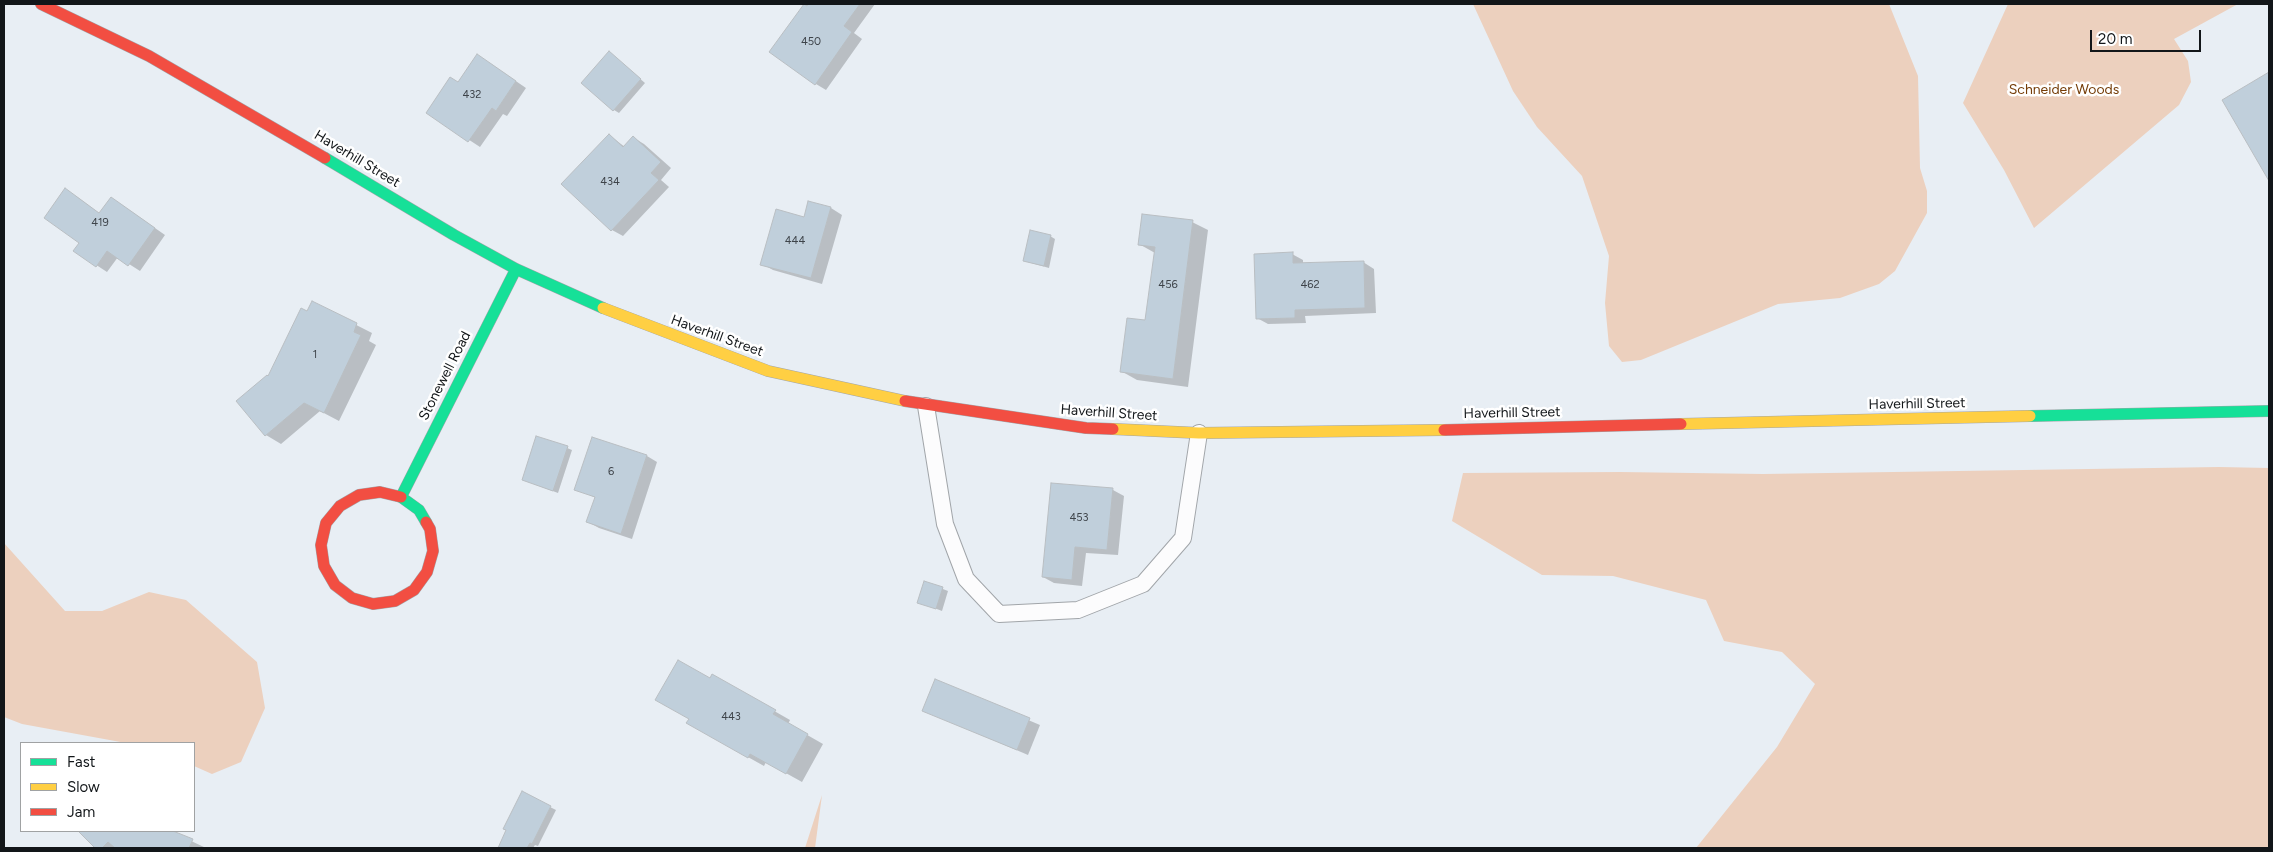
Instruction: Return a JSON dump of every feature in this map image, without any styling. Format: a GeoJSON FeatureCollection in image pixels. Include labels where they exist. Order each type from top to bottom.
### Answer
{"type":"FeatureCollection","features":[{"type":"Feature","properties":{"kind":"street","name":"Haverhill Street"},"geometry":{"type":"LineString","coordinates":[[41,4],[149,56],[228,100],[454,235],[516,269],[635,322],[768,371],[926,406],[1086,428],[1199,433],[1353,432],[2269,411]]}},
{"type":"Feature","properties":{"kind":"street","name":"Stonewell Road"},"geometry":{"type":"LineString","coordinates":[[401,497],[516,269]]}},
{"type":"Feature","properties":{"kind":"street"},"geometry":{"type":"LineString","coordinates":[[380,492],[401,497],[419,510],[430,529],[433,551],[427,572],[414,590],[395,601],[373,604],[352,598],[334,585],[324,566],[321,545],[326,523],[340,506],[359,495],[380,492]]}},
{"type":"Feature","properties":{"kind":"lane"},"geometry":{"type":"LineString","coordinates":[[926,406],[945,524],[966,579],[999,614],[1078,610],[1143,584],[1182,538],[1199,433]]}},
{"type":"Feature","properties":{"kind":"green space"},"geometry":{"type":"Polygon","coordinates":[[[1473,4],[1889,4],[1918,76],[1920,168],[1927,191],[1927,213],[1895,271],[1879,284],[1840,298],[1778,304],[1641,360],[1622,362],[1609,346],[1605,303],[1609,256],[1582,176],[1537,127],[1513,91],[1473,4]]]}},
{"type":"Feature","properties":{"kind":"green space","name":"Schneider Woods"},"geometry":{"type":"Polygon","coordinates":[[[2008,4],[2238,4],[2174,39],[2188,61],[2191,82],[2179,105],[2034,228],[2004,170],[1963,103],[2008,4]]]}},
{"type":"Feature","properties":{"kind":"green space"},"geometry":{"type":"Polygon","coordinates":[[[2219,467],[2269,468],[2269,848],[1696,848],[1777,747],[1815,684],[1782,652],[1724,641],[1706,600],[1613,576],[1542,575],[1452,521],[1463,473],[1620,472],[1763,474],[2219,467]]]}},
{"type":"Feature","properties":{"kind":"green space"},"geometry":{"type":"Polygon","coordinates":[[[4,543],[65,611],[102,611],[149,592],[186,600],[257,662],[265,708],[241,762],[212,774],[195,766],[195,742],[121,742],[22,724],[4,717],[4,543]]]}},
{"type":"Feature","properties":{"kind":"green space"},"geometry":{"type":"Polygon","coordinates":[[[822,795],[815,848],[805,848],[822,795]]]}},
{"type":"Feature","properties":{"kind":"building"},"geometry":{"type":"Polygon","coordinates":[[[804,4],[807,6],[808,4],[860,4],[844,26],[852,32],[815,85],[769,52],[804,4]]]}},
{"type":"Feature","properties":{"kind":"building"},"geometry":{"type":"Polygon","coordinates":[[[609,51],[641,79],[613,111],[581,83],[609,51]]]}},
{"type":"Feature","properties":{"kind":"building"},"geometry":{"type":"Polygon","coordinates":[[[477,54],[516,81],[496,111],[492,108],[468,142],[426,113],[450,77],[458,82],[477,54]]]}},
{"type":"Feature","properties":{"kind":"building"},"geometry":{"type":"Polygon","coordinates":[[[2269,72],[2269,181],[2222,100],[2269,72]]]}},
{"type":"Feature","properties":{"kind":"building"},"geometry":{"type":"Polygon","coordinates":[[[609,134],[623,147],[633,136],[661,162],[651,173],[659,180],[611,231],[561,184],[609,134]]]}},
{"type":"Feature","properties":{"kind":"building"},"geometry":{"type":"Polygon","coordinates":[[[65,188],[99,213],[111,197],[155,228],[128,266],[107,251],[96,267],[73,251],[79,243],[44,218],[65,188]]]}},
{"type":"Feature","properties":{"kind":"building"},"geometry":{"type":"Polygon","coordinates":[[[808,201],[831,207],[811,278],[760,265],[776,209],[804,217],[808,201]]]}},
{"type":"Feature","properties":{"kind":"building"},"geometry":{"type":"Polygon","coordinates":[[[1142,214],[1193,220],[1173,379],[1120,372],[1127,318],[1145,320],[1155,247],[1138,245],[1142,214]]]}},
{"type":"Feature","properties":{"kind":"building"},"geometry":{"type":"Polygon","coordinates":[[[1030,230],[1051,235],[1044,266],[1023,261],[1030,230]]]}},
{"type":"Feature","properties":{"kind":"building"},"geometry":{"type":"Polygon","coordinates":[[[1293,252],[1293,263],[1364,261],[1365,308],[1295,310],[1295,318],[1256,319],[1254,254],[1293,252]]]}},
{"type":"Feature","properties":{"kind":"building"},"geometry":{"type":"Polygon","coordinates":[[[312,301],[357,323],[354,332],[361,335],[324,413],[304,403],[265,436],[236,401],[268,376],[301,308],[307,311],[312,301]]]}},
{"type":"Feature","properties":{"kind":"building"},"geometry":{"type":"Polygon","coordinates":[[[536,436],[568,446],[553,491],[522,480],[536,436]]]}},
{"type":"Feature","properties":{"kind":"building"},"geometry":{"type":"Polygon","coordinates":[[[592,437],[647,455],[621,534],[586,522],[595,497],[574,490],[592,437]]]}},
{"type":"Feature","properties":{"kind":"building"},"geometry":{"type":"Polygon","coordinates":[[[1051,483],[1113,488],[1107,550],[1075,547],[1072,580],[1042,577],[1051,483]]]}},
{"type":"Feature","properties":{"kind":"building"},"geometry":{"type":"Polygon","coordinates":[[[924,581],[943,587],[936,609],[917,603],[924,581]]]}},
{"type":"Feature","properties":{"kind":"building"},"geometry":{"type":"Polygon","coordinates":[[[678,660],[710,678],[712,674],[776,710],[773,714],[808,734],[786,774],[750,754],[748,758],[686,723],[689,719],[655,700],[678,660]]]}},
{"type":"Feature","properties":{"kind":"building"},"geometry":{"type":"Polygon","coordinates":[[[935,679],[1030,718],[1017,750],[922,711],[935,679]]]}},
{"type":"Feature","properties":{"kind":"building"},"geometry":{"type":"Polygon","coordinates":[[[522,791],[551,806],[532,844],[530,843],[527,848],[498,848],[506,830],[503,829],[522,791]]]}},
{"type":"Feature","properties":{"kind":"building"},"geometry":{"type":"Polygon","coordinates":[[[79,832],[176,832],[193,839],[189,848],[115,848],[108,842],[102,848],[95,848],[79,832]]]}},
{"type":"Feature","properties":{"kind":"traffic: fast"},"geometry":{"type":"LineString","coordinates":[[325,158],[454,235],[516,269],[603,308]]}},
{"type":"Feature","properties":{"kind":"traffic: fast"},"geometry":{"type":"LineString","coordinates":[[426,522],[419,510],[401,497],[516,269]]}},
{"type":"Feature","properties":{"kind":"traffic: fast"},"geometry":{"type":"LineString","coordinates":[[2030,416],[2269,411]]}},
{"type":"Feature","properties":{"kind":"traffic: slow"},"geometry":{"type":"LineString","coordinates":[[603,308],[768,371],[905,401]]}},
{"type":"Feature","properties":{"kind":"traffic: slow"},"geometry":{"type":"LineString","coordinates":[[1681,424],[2030,416]]}},
{"type":"Feature","properties":{"kind":"traffic: slow"},"geometry":{"type":"LineString","coordinates":[[1113,429],[1199,433],[1444,430]]}},
{"type":"Feature","properties":{"kind":"traffic: jam"},"geometry":{"type":"LineString","coordinates":[[41,4],[149,56],[325,158]]}},
{"type":"Feature","properties":{"kind":"traffic: jam"},"geometry":{"type":"LineString","coordinates":[[905,401],[1086,428],[1113,429]]}},
{"type":"Feature","properties":{"kind":"traffic: jam"},"geometry":{"type":"LineString","coordinates":[[1444,430],[1681,424]]}},
{"type":"Feature","properties":{"kind":"traffic: jam"},"geometry":{"type":"LineString","coordinates":[[401,497],[380,492],[359,495],[340,506],[326,523],[321,545],[324,566],[335,585],[352,598],[373,604],[395,601],[414,590],[427,572],[433,551],[430,529],[426,522]]}}]}
